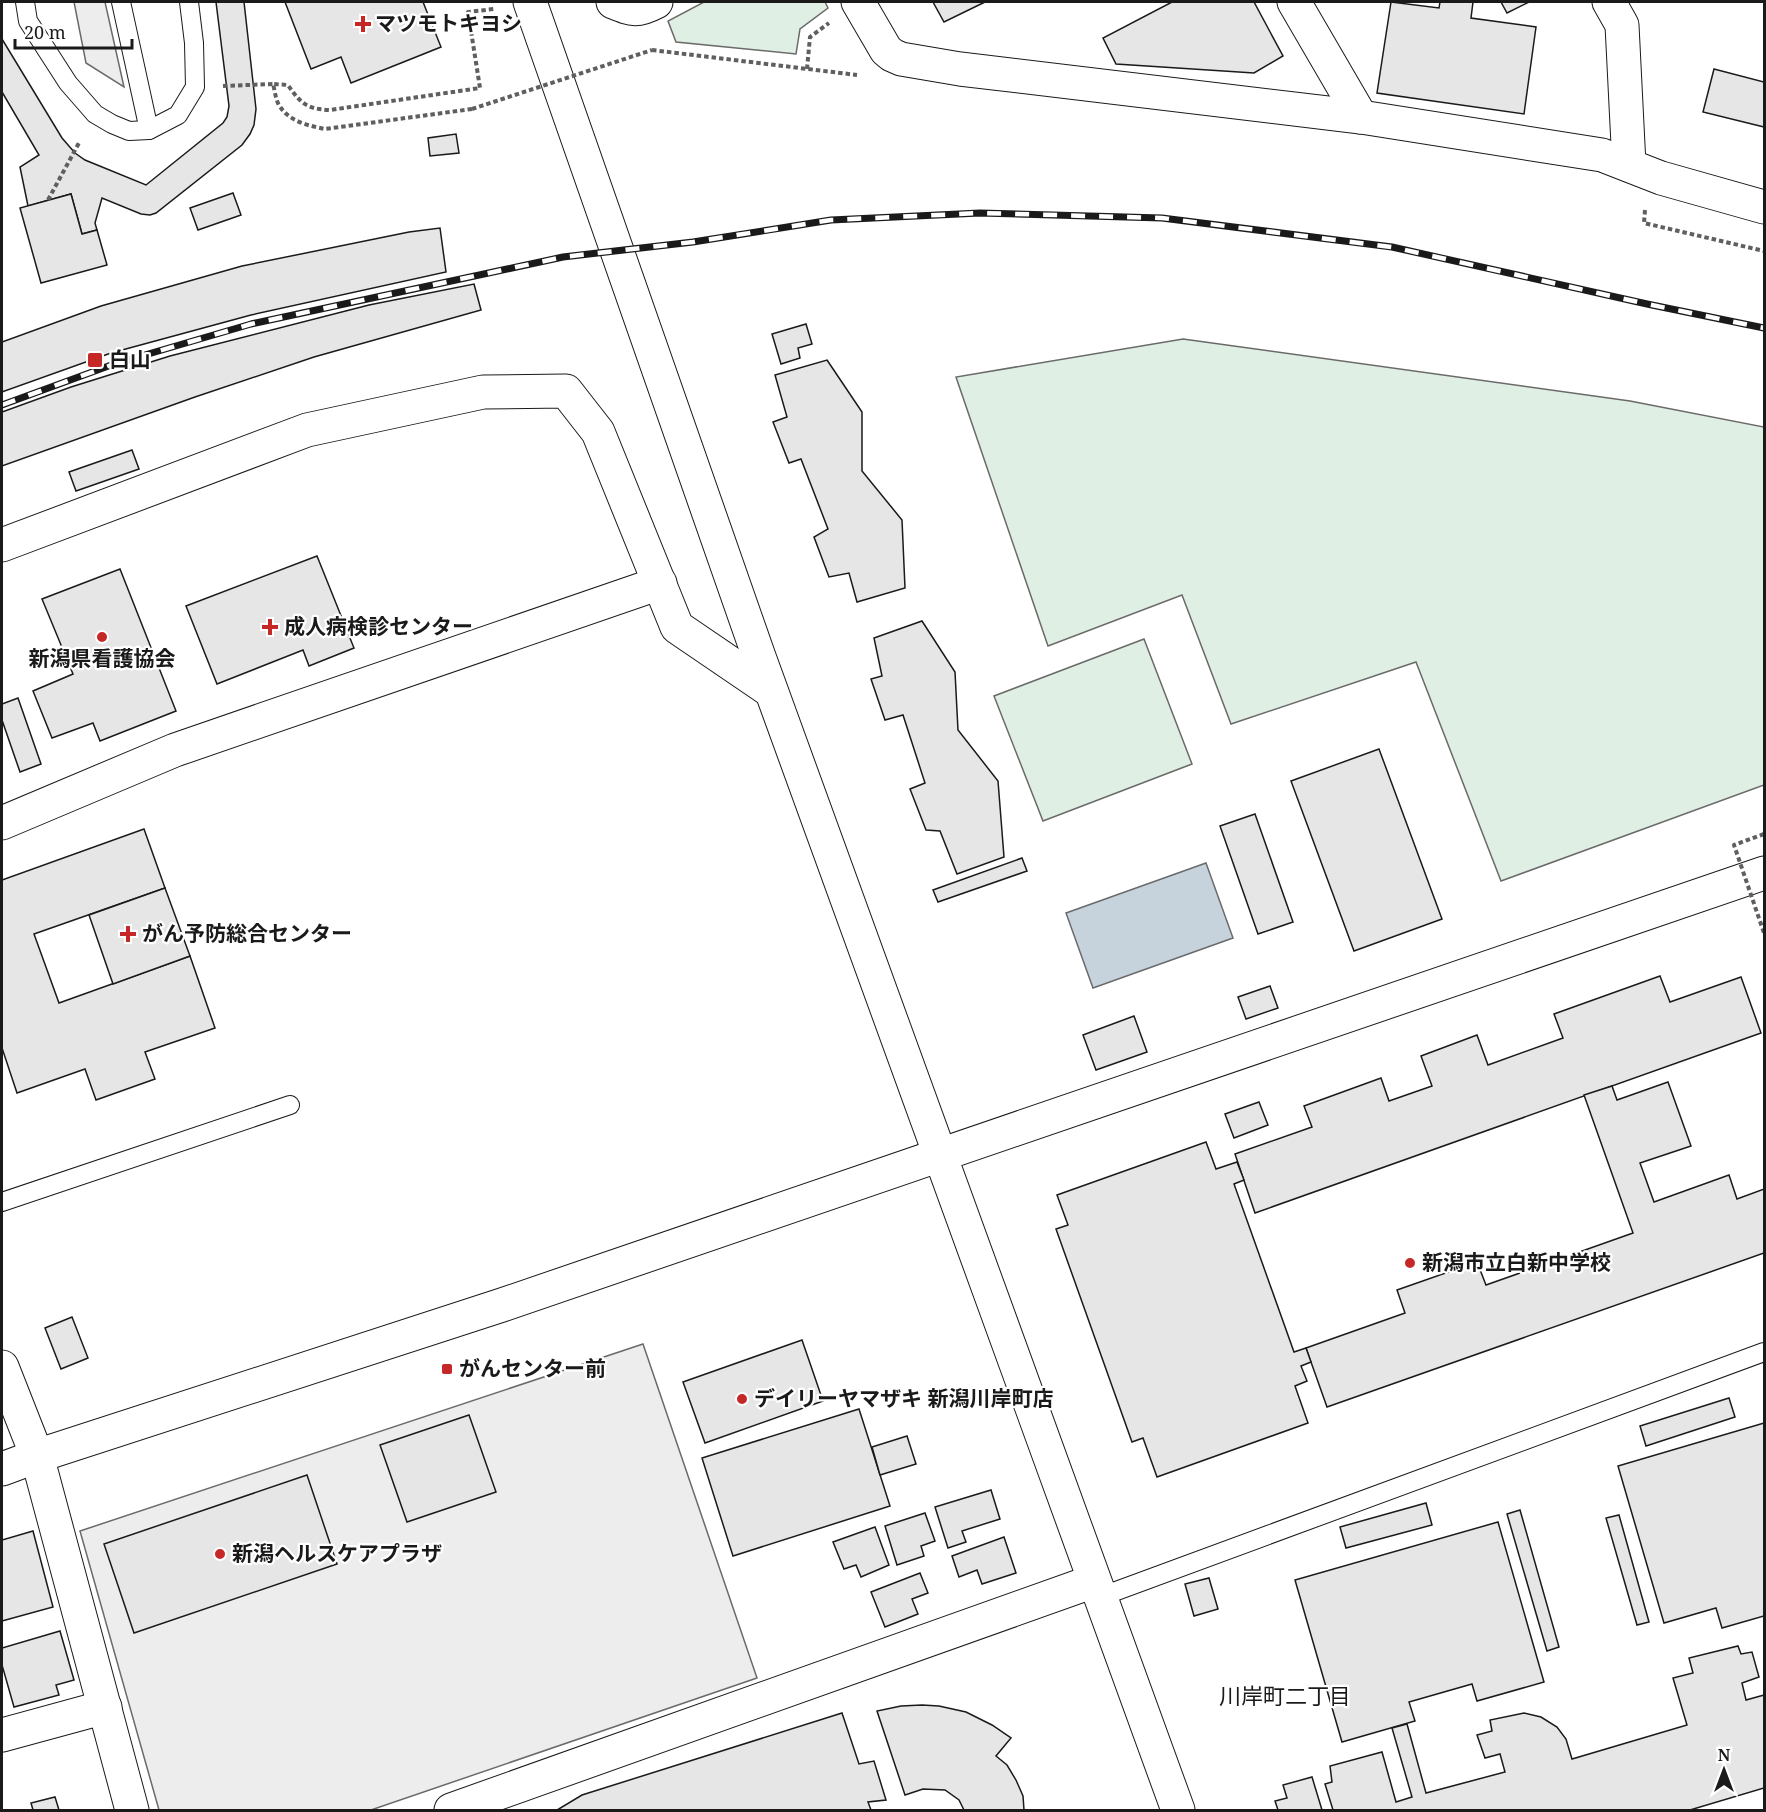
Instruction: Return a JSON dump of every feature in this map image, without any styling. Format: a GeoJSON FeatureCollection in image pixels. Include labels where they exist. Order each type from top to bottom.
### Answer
{"type":"FeatureCollection","features":[{"type":"Feature","properties":{"kind":"street"},"geometry":{"type":"LineString","coordinates":[[613,2],[632,10],[644,9],[656,2]]}},
{"type":"Feature","properties":{"kind":"street"},"geometry":{"type":"LineString","coordinates":[[858,2],[886,50],[892,56],[901,59],[960,69],[1361,117],[1602,155],[1661,178],[1764,207]]}},
{"type":"Feature","properties":{"kind":"street"},"geometry":{"type":"LineString","coordinates":[[1294,2],[1361,117]]}},
{"type":"Feature","properties":{"kind":"street"},"geometry":{"type":"LineString","coordinates":[[1609,2],[1622,26],[1629,165]]}},
{"type":"Feature","properties":{"kind":"street"},"geometry":{"type":"LineString","coordinates":[[517,3],[771,691],[1178,1810]]}},
{"type":"Feature","properties":{"kind":"street"},"geometry":{"type":"LineString","coordinates":[[2,545],[307,430],[483,392],[566,391],[598,432],[677,627],[771,691]]}},
{"type":"Feature","properties":{"kind":"street"},"geometry":{"type":"LineString","coordinates":[[2,823],[175,750],[660,583]]}},
{"type":"Feature","properties":{"kind":"street"},"geometry":{"type":"LineString","coordinates":[[2,1469],[502,1305],[1764,873]]}},
{"type":"Feature","properties":{"kind":"street"},"geometry":{"type":"LineString","coordinates":[[2,1367],[37,1456],[132,1810]]}},
{"type":"Feature","properties":{"kind":"street"},"geometry":{"type":"LineString","coordinates":[[451,1810],[1097,1589]]}},
{"type":"Feature","properties":{"kind":"street"},"geometry":{"type":"LineString","coordinates":[[2,1735],[105,1707]]}},
{"type":"Feature","properties":{"kind":"lane"},"geometry":{"type":"LineString","coordinates":[[25,2],[28,21],[68,83],[95,114],[112,124],[129,130],[148,130],[178,115],[195,87],[194,43],[189,2]]}},
{"type":"Feature","properties":{"kind":"lane"},"geometry":{"type":"LineString","coordinates":[[121,2],[148,130]]}},
{"type":"Feature","properties":{"kind":"lane"},"geometry":{"type":"LineString","coordinates":[[2,1202],[290,1105]]}},
{"type":"Feature","properties":{"kind":"lane"},"geometry":{"type":"LineString","coordinates":[[1097,1589],[1764,1352]]}},
{"type":"Feature","properties":{"kind":"path"},"geometry":{"type":"LineString","coordinates":[[195,87],[288,85],[297,97],[312,109],[330,110],[480,88],[468,12],[495,9],[517,3]]}},
{"type":"Feature","properties":{"kind":"path"},"geometry":{"type":"LineString","coordinates":[[807,69],[810,37],[827,24]]}},
{"type":"Feature","properties":{"kind":"path"},"geometry":{"type":"LineString","coordinates":[[273,84],[280,108],[297,122],[325,129],[472,109],[652,50],[863,75]]}},
{"type":"Feature","properties":{"kind":"path"},"geometry":{"type":"LineString","coordinates":[[48,200],[95,114]]}},
{"type":"Feature","properties":{"kind":"path"},"geometry":{"type":"LineString","coordinates":[[1646,206],[1644,223],[1764,251]]}},
{"type":"Feature","properties":{"kind":"path"},"geometry":{"type":"LineString","coordinates":[[1764,834],[1734,845],[1764,933]]}},
{"type":"Feature","properties":{"kind":"green space"},"geometry":{"type":"Polygon","coordinates":[[[704,2],[825,2],[828,8],[800,29],[796,54],[676,42],[668,21],[704,2]]]}},
{"type":"Feature","properties":{"kind":"green space"},"geometry":{"type":"Polygon","coordinates":[[[1183,339],[1630,401],[1764,427],[1764,785],[1501,881],[1416,662],[1231,724],[1182,595],[1048,646],[956,377],[1183,339]]]}},
{"type":"Feature","properties":{"kind":"green space"},"geometry":{"type":"Polygon","coordinates":[[[1144,639],[1192,764],[1043,821],[994,696],[1144,639]]]}},
{"type":"Feature","properties":{"kind":"shaded area"},"geometry":{"type":"Polygon","coordinates":[[[74,2],[105,2],[124,87],[86,63],[74,2]]]}},
{"type":"Feature","properties":{"kind":"shaded area"},"geometry":{"type":"Polygon","coordinates":[[[1206,863],[1233,938],[1093,988],[1066,913],[1206,863]]]}},
{"type":"Feature","properties":{"kind":"shaded area"},"geometry":{"type":"Polygon","coordinates":[[[643,1344],[757,1678],[371,1810],[159,1810],[80,1531],[643,1344]]]}},
{"type":"Feature","properties":{"kind":"building"},"geometry":{"type":"Polygon","coordinates":[[[216,2],[244,2],[256,109],[254,125],[242,145],[156,213],[150,215],[141,214],[102,198],[95,223],[97,230],[82,234],[71,194],[28,206],[20,167],[39,155],[2,92],[2,39],[62,138],[75,153],[85,160],[146,185],[223,123],[227,117],[229,106],[216,2]]]}},
{"type":"Feature","properties":{"kind":"building","name":"マツモトキヨシ"},"geometry":{"type":"Polygon","coordinates":[[[285,2],[423,2],[441,47],[351,83],[341,57],[311,69],[285,2]]]}},
{"type":"Feature","properties":{"kind":"building"},"geometry":{"type":"Polygon","coordinates":[[[933,2],[985,2],[944,22],[933,2]]]}},
{"type":"Feature","properties":{"kind":"building"},"geometry":{"type":"Polygon","coordinates":[[[1172,2],[1254,2],[1283,56],[1254,73],[1116,64],[1103,38],[1172,2]]]}},
{"type":"Feature","properties":{"kind":"building"},"geometry":{"type":"Polygon","coordinates":[[[1391,2],[1439,8],[1440,2],[1473,2],[1471,18],[1536,27],[1524,114],[1377,93],[1391,2]]]}},
{"type":"Feature","properties":{"kind":"building"},"geometry":{"type":"Polygon","coordinates":[[[1501,2],[1529,2],[1507,13],[1501,2]]]}},
{"type":"Feature","properties":{"kind":"building"},"geometry":{"type":"Polygon","coordinates":[[[1714,69],[1764,82],[1764,127],[1703,112],[1714,69]]]}},
{"type":"Feature","properties":{"kind":"building"},"geometry":{"type":"Polygon","coordinates":[[[456,134],[459,153],[430,156],[428,138],[456,134]]]}},
{"type":"Feature","properties":{"kind":"building"},"geometry":{"type":"Polygon","coordinates":[[[233,193],[241,215],[198,230],[190,208],[233,193]]]}},
{"type":"Feature","properties":{"kind":"building"},"geometry":{"type":"Polygon","coordinates":[[[71,194],[82,234],[97,230],[107,265],[41,283],[20,208],[71,194]]]}},
{"type":"Feature","properties":{"kind":"building"},"geometry":{"type":"Polygon","coordinates":[[[440,228],[446,272],[251,315],[111,353],[2,392],[2,342],[101,306],[242,266],[409,232],[440,228]]]}},
{"type":"Feature","properties":{"kind":"building"},"geometry":{"type":"Polygon","coordinates":[[[474,284],[481,310],[314,357],[2,466],[2,412],[71,387],[170,356],[369,305],[474,284]]]}},
{"type":"Feature","properties":{"kind":"building"},"geometry":{"type":"Polygon","coordinates":[[[806,324],[812,344],[798,348],[800,358],[781,364],[772,334],[806,324]]]}},
{"type":"Feature","properties":{"kind":"building"},"geometry":{"type":"Polygon","coordinates":[[[827,360],[862,412],[862,471],[902,520],[905,588],[857,602],[849,573],[829,577],[814,537],[828,529],[801,459],[789,463],[773,422],[787,417],[775,375],[827,360]]]}},
{"type":"Feature","properties":{"kind":"building"},"geometry":{"type":"Polygon","coordinates":[[[132,450],[139,469],[76,491],[69,472],[132,450]]]}},
{"type":"Feature","properties":{"kind":"building","name":"成人病検診センター"},"geometry":{"type":"Polygon","coordinates":[[[317,556],[354,648],[309,666],[303,650],[217,684],[186,606],[317,556]]]}},
{"type":"Feature","properties":{"kind":"building","name":"新潟県看護協会"},"geometry":{"type":"Polygon","coordinates":[[[120,569],[176,711],[100,741],[93,723],[52,738],[33,691],[73,674],[42,599],[120,569]]]}},
{"type":"Feature","properties":{"kind":"building"},"geometry":{"type":"Polygon","coordinates":[[[922,621],[955,672],[958,730],[998,781],[1004,857],[957,874],[940,831],[926,830],[910,789],[925,783],[903,715],[885,720],[871,679],[882,676],[874,638],[922,621]]]}},
{"type":"Feature","properties":{"kind":"building"},"geometry":{"type":"Polygon","coordinates":[[[18,698],[41,764],[20,772],[2,720],[2,704],[18,698]]]}},
{"type":"Feature","properties":{"kind":"building"},"geometry":{"type":"Polygon","coordinates":[[[1379,749],[1442,919],[1354,951],[1291,781],[1379,749]]]}},
{"type":"Feature","properties":{"kind":"building"},"geometry":{"type":"Polygon","coordinates":[[[1255,814],[1293,922],[1258,934],[1220,826],[1255,814]]]}},
{"type":"Feature","properties":{"kind":"building"},"geometry":{"type":"Polygon","coordinates":[[[144,829],[165,888],[34,934],[59,1003],[190,956],[215,1028],[145,1052],[155,1079],[96,1100],[85,1069],[17,1093],[2,1048],[2,880],[144,829]]]}},
{"type":"Feature","properties":{"kind":"building"},"geometry":{"type":"Polygon","coordinates":[[[1022,858],[1027,871],[938,902],[933,890],[1022,858]]]}},
{"type":"Feature","properties":{"kind":"building"},"geometry":{"type":"Polygon","coordinates":[[[165,888],[190,956],[113,984],[89,915],[165,888]]]}},
{"type":"Feature","properties":{"kind":"building"},"geometry":{"type":"Polygon","coordinates":[[[1660,976],[1670,1002],[1741,977],[1761,1033],[1255,1213],[1235,1154],[1312,1127],[1304,1106],[1381,1078],[1389,1101],[1432,1086],[1421,1056],[1477,1035],[1488,1065],[1563,1038],[1554,1014],[1660,976]]]}},
{"type":"Feature","properties":{"kind":"building"},"geometry":{"type":"Polygon","coordinates":[[[1270,986],[1278,1008],[1246,1019],[1238,997],[1270,986]]]}},
{"type":"Feature","properties":{"kind":"building"},"geometry":{"type":"Polygon","coordinates":[[[1134,1016],[1147,1052],[1096,1070],[1083,1035],[1134,1016]]]}},
{"type":"Feature","properties":{"kind":"building"},"geometry":{"type":"Polygon","coordinates":[[[1668,1082],[1691,1146],[1640,1163],[1654,1202],[1729,1175],[1737,1199],[1764,1189],[1764,1253],[1327,1407],[1306,1348],[1405,1313],[1397,1290],[1477,1262],[1486,1285],[1633,1233],[1584,1095],[1612,1086],[1617,1100],[1668,1082]]]}},
{"type":"Feature","properties":{"kind":"building"},"geometry":{"type":"Polygon","coordinates":[[[1259,1102],[1268,1125],[1234,1138],[1225,1114],[1259,1102]]]}},
{"type":"Feature","properties":{"kind":"building"},"geometry":{"type":"Polygon","coordinates":[[[1206,1142],[1216,1169],[1237,1162],[1244,1180],[1234,1184],[1294,1352],[1306,1348],[1311,1362],[1301,1366],[1307,1381],[1295,1386],[1308,1423],[1157,1477],[1143,1438],[1132,1442],[1056,1229],[1068,1225],[1057,1195],[1206,1142]]]}},
{"type":"Feature","properties":{"kind":"building"},"geometry":{"type":"Polygon","coordinates":[[[72,1317],[88,1358],[61,1369],[45,1328],[72,1317]]]}},
{"type":"Feature","properties":{"kind":"building"},"geometry":{"type":"Polygon","coordinates":[[[802,1340],[823,1401],[705,1443],[683,1382],[802,1340]]]}},
{"type":"Feature","properties":{"kind":"building"},"geometry":{"type":"Polygon","coordinates":[[[1729,1398],[1735,1417],[1646,1446],[1640,1426],[1729,1398]]]}},
{"type":"Feature","properties":{"kind":"building"},"geometry":{"type":"Polygon","coordinates":[[[859,1409],[890,1506],[733,1556],[702,1458],[859,1409]]]}},
{"type":"Feature","properties":{"kind":"building"},"geometry":{"type":"Polygon","coordinates":[[[469,1415],[496,1492],[407,1522],[380,1445],[469,1415]]]}},
{"type":"Feature","properties":{"kind":"building"},"geometry":{"type":"Polygon","coordinates":[[[1764,1423],[1764,1616],[1722,1628],[1716,1608],[1664,1623],[1618,1466],[1764,1423]]]}},
{"type":"Feature","properties":{"kind":"building"},"geometry":{"type":"Polygon","coordinates":[[[907,1436],[916,1464],[880,1475],[872,1447],[907,1436]]]}},
{"type":"Feature","properties":{"kind":"building","name":"新潟ヘルスケアプラザ"},"geometry":{"type":"Polygon","coordinates":[[[307,1475],[337,1564],[134,1633],[104,1544],[307,1475]]]}},
{"type":"Feature","properties":{"kind":"building"},"geometry":{"type":"Polygon","coordinates":[[[991,1490],[1000,1519],[962,1531],[966,1542],[948,1548],[935,1507],[991,1490]]]}},
{"type":"Feature","properties":{"kind":"building"},"geometry":{"type":"Polygon","coordinates":[[[1426,1503],[1432,1525],[1346,1548],[1340,1527],[1426,1503]]]}},
{"type":"Feature","properties":{"kind":"building"},"geometry":{"type":"Polygon","coordinates":[[[1520,1510],[1559,1647],[1547,1651],[1507,1514],[1520,1510]]]}},
{"type":"Feature","properties":{"kind":"building"},"geometry":{"type":"Polygon","coordinates":[[[925,1513],[935,1541],[921,1546],[924,1556],[897,1565],[885,1526],[925,1513]]]}},
{"type":"Feature","properties":{"kind":"building"},"geometry":{"type":"Polygon","coordinates":[[[1619,1515],[1649,1622],[1637,1625],[1606,1518],[1619,1515]]]}},
{"type":"Feature","properties":{"kind":"building"},"geometry":{"type":"Polygon","coordinates":[[[1498,1522],[1544,1682],[1477,1701],[1472,1684],[1409,1702],[1415,1721],[1342,1742],[1295,1580],[1498,1522]]]}},
{"type":"Feature","properties":{"kind":"building"},"geometry":{"type":"Polygon","coordinates":[[[875,1527],[889,1565],[861,1577],[856,1565],[844,1569],[833,1542],[875,1527]]]}},
{"type":"Feature","properties":{"kind":"building"},"geometry":{"type":"Polygon","coordinates":[[[33,1531],[53,1607],[2,1621],[2,1540],[33,1531]]]}},
{"type":"Feature","properties":{"kind":"building"},"geometry":{"type":"Polygon","coordinates":[[[1004,1537],[1016,1573],[982,1584],[977,1570],[959,1577],[952,1556],[1004,1537]]]}},
{"type":"Feature","properties":{"kind":"building"},"geometry":{"type":"Polygon","coordinates":[[[920,1573],[928,1593],[912,1599],[918,1614],[885,1627],[871,1592],[920,1573]]]}},
{"type":"Feature","properties":{"kind":"building"},"geometry":{"type":"Polygon","coordinates":[[[1209,1578],[1218,1609],[1194,1616],[1185,1584],[1209,1578]]]}},
{"type":"Feature","properties":{"kind":"building"},"geometry":{"type":"Polygon","coordinates":[[[60,1631],[74,1680],[56,1685],[59,1695],[14,1707],[2,1665],[2,1648],[60,1631]]]}},
{"type":"Feature","properties":{"kind":"building"},"geometry":{"type":"Polygon","coordinates":[[[1738,1646],[1741,1654],[1752,1652],[1759,1677],[1742,1683],[1746,1700],[1764,1695],[1764,1788],[1690,1810],[1333,1810],[1325,1784],[1332,1782],[1330,1766],[1382,1752],[1396,1802],[1412,1797],[1392,1728],[1407,1724],[1426,1793],[1505,1772],[1500,1754],[1485,1758],[1477,1735],[1492,1731],[1490,1720],[1524,1713],[1541,1717],[1557,1727],[1566,1739],[1572,1759],[1687,1725],[1673,1678],[1693,1673],[1689,1658],[1738,1646]]]}},
{"type":"Feature","properties":{"kind":"building"},"geometry":{"type":"Polygon","coordinates":[[[922,1705],[966,1712],[1011,1738],[996,1756],[1007,1765],[1016,1780],[1023,1796],[1024,1810],[964,1810],[959,1800],[945,1790],[923,1789],[905,1795],[877,1711],[922,1705]]]}},
{"type":"Feature","properties":{"kind":"building"},"geometry":{"type":"Polygon","coordinates":[[[842,1713],[859,1764],[874,1761],[886,1800],[868,1802],[871,1810],[557,1810],[582,1795],[842,1713]]]}},
{"type":"Feature","properties":{"kind":"building"},"geometry":{"type":"Polygon","coordinates":[[[1312,1777],[1322,1810],[1278,1810],[1275,1801],[1287,1798],[1283,1785],[1312,1777]]]}},
{"type":"Feature","properties":{"kind":"building"},"geometry":{"type":"Polygon","coordinates":[[[55,1797],[59,1810],[33,1810],[31,1803],[55,1797]]]}},
{"type":"Feature","properties":{"kind":"railway"},"geometry":{"type":"LineString","coordinates":[[2,405],[114,364],[251,324],[563,257],[693,242],[831,220],[980,213],[1162,218],[1392,247],[1764,328]]}},
{"type":"Feature","properties":{"kind":"place","name":"マツモトキヨシ"},"geometry":{"type":"Point","coordinates":[363,24]}},
{"type":"Feature","properties":{"kind":"place","name":"白山"},"geometry":{"type":"Point","coordinates":[95,360]}},
{"type":"Feature","properties":{"kind":"place","name":"成人病検診センター"},"geometry":{"type":"Point","coordinates":[270,627]}},
{"type":"Feature","properties":{"kind":"place","name":"新潟県看護協会"},"geometry":{"type":"Point","coordinates":[102,637]}},
{"type":"Feature","properties":{"kind":"place","name":"がん予防総合センター"},"geometry":{"type":"Point","coordinates":[128,934]}},
{"type":"Feature","properties":{"kind":"place","name":"新潟市立白新中学校"},"geometry":{"type":"Point","coordinates":[1410,1263]}},
{"type":"Feature","properties":{"kind":"place","name":"がんセンター前"},"geometry":{"type":"Point","coordinates":[447,1369]}},
{"type":"Feature","properties":{"kind":"place","name":"デイリーヤマザキ 新潟川岸町店"},"geometry":{"type":"Point","coordinates":[742,1399]}},
{"type":"Feature","properties":{"kind":"place","name":"新潟ヘルスケアプラザ"},"geometry":{"type":"Point","coordinates":[220,1554]}},
{"type":"Feature","properties":{"kind":"district","name":"川岸町二丁目"},"geometry":{"type":"Point","coordinates":[1285,1696]}}]}
